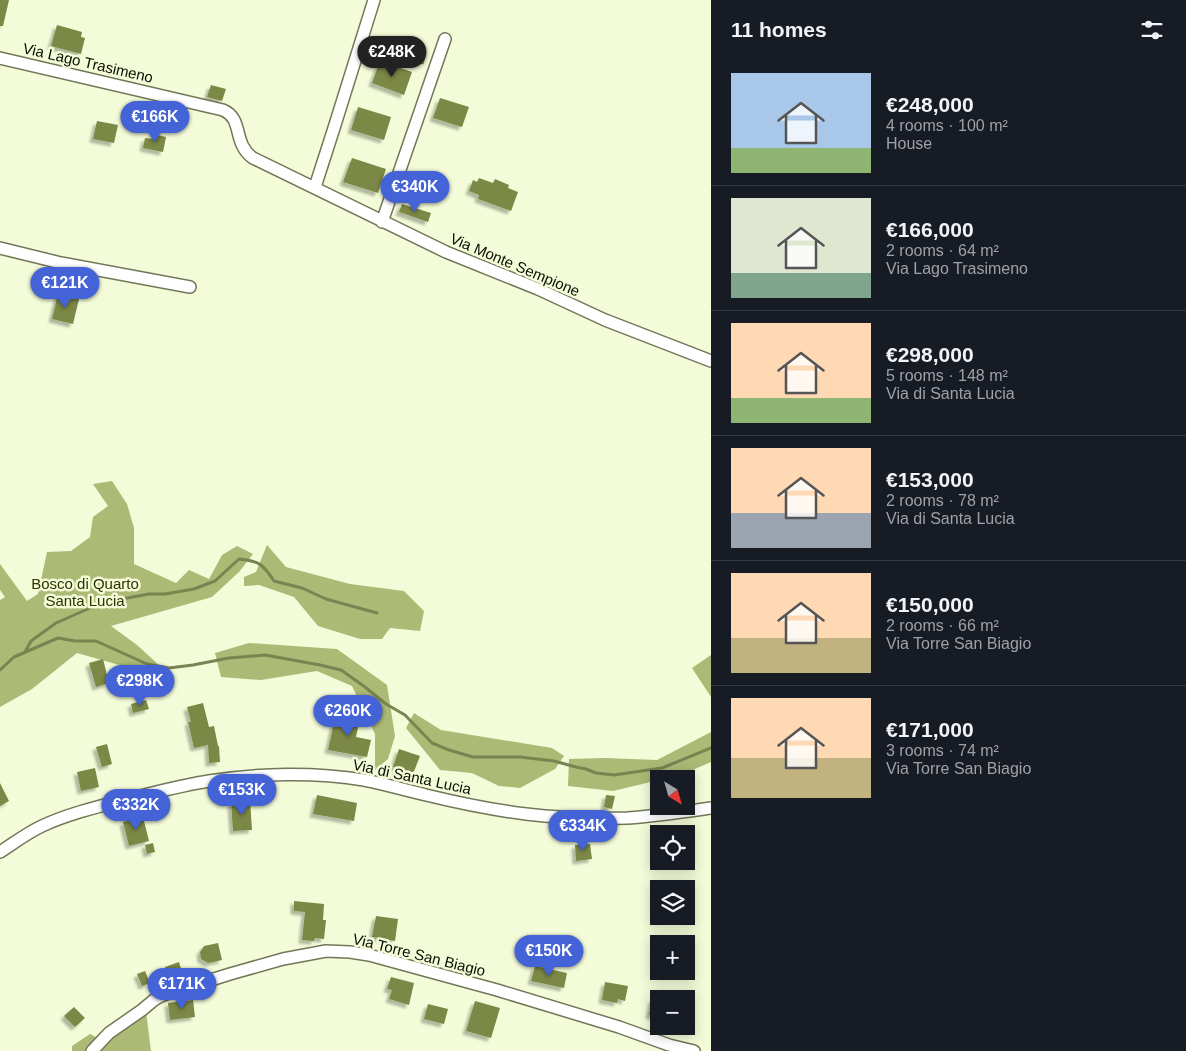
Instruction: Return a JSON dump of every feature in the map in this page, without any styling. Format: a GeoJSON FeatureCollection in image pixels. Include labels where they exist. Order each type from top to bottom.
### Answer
{"type":"FeatureCollection","features":[{"type":"Feature","properties":{"kind":"street"},"geometry":{"type":"LineString","coordinates":[[315,187],[374,0]]}},
{"type":"Feature","properties":{"kind":"street"},"geometry":{"type":"LineString","coordinates":[[382,222],[446,39]]}},
{"type":"Feature","properties":{"kind":"street","name":"Via Lago Trasimeno"},"geometry":{"type":"LineString","coordinates":[[0,58],[223,110],[234,118],[239,138]]}},
{"type":"Feature","properties":{"kind":"street","name":"Via Monte Sempione"},"geometry":{"type":"LineString","coordinates":[[239,138],[243,148],[252,158],[315,187],[382,222],[446,252],[538,289],[605,320],[711,361]]}},
{"type":"Feature","properties":{"kind":"street"},"geometry":{"type":"LineString","coordinates":[[0,248],[61,263],[190,287]]}},
{"type":"Feature","properties":{"kind":"street","name":"Via di Santa Lucia"},"geometry":{"type":"LineString","coordinates":[[0,852],[20,838],[41,827],[100,806],[208,781],[259,776],[317,776],[364,780],[472,805],[554,816],[629,818],[711,808]]}},
{"type":"Feature","properties":{"kind":"street","name":"Via Torre San Biagio"},"geometry":{"type":"LineString","coordinates":[[92,1051],[109,1033],[163,995],[277,960],[334,951],[360,953],[412,966],[497,990],[669,1045],[694,1051]]}},
{"type":"Feature","properties":{"kind":"green space","name":"Bosco di Quarto Santa Lucia"},"geometry":{"type":"Polygon","coordinates":[[[112,481],[127,504],[134,528],[134,564],[176,583],[189,570],[209,579],[222,555],[237,546],[253,554],[239,572],[212,597],[111,626],[137,645],[160,666],[158,676],[77,653],[32,689],[0,707],[0,600],[5,597],[0,590],[0,564],[27,601],[38,594],[47,552],[71,551],[90,537],[93,517],[108,506],[93,484],[112,481]]]}},
{"type":"Feature","properties":{"kind":"green space"},"geometry":{"type":"Polygon","coordinates":[[[267,545],[286,567],[350,584],[404,591],[424,611],[420,631],[390,628],[382,639],[360,639],[318,626],[294,597],[259,585],[244,586],[244,577],[256,572],[267,545]]]}},
{"type":"Feature","properties":{"kind":"green space"},"geometry":{"type":"Polygon","coordinates":[[[249,643],[337,649],[387,685],[395,736],[388,759],[375,770],[375,734],[352,686],[317,671],[261,680],[221,677],[215,653],[249,643]]]}},
{"type":"Feature","properties":{"kind":"green space"},"geometry":{"type":"Polygon","coordinates":[[[711,655],[711,697],[692,668],[711,655]]]}},
{"type":"Feature","properties":{"kind":"green space"},"geometry":{"type":"Polygon","coordinates":[[[414,713],[441,730],[552,748],[564,756],[555,769],[520,788],[499,786],[472,773],[440,770],[406,728],[414,713]]]}},
{"type":"Feature","properties":{"kind":"green space"},"geometry":{"type":"Polygon","coordinates":[[[711,732],[711,762],[693,770],[650,770],[650,782],[613,791],[568,786],[569,759],[657,760],[711,732]]]}},
{"type":"Feature","properties":{"kind":"green space"},"geometry":{"type":"Polygon","coordinates":[[[146,1011],[151,1051],[72,1051],[72,1046],[90,1034],[105,1042],[146,1011]]]}},
{"type":"Feature","properties":{"kind":"shaded area"},"geometry":{"type":"Polygon","coordinates":[[[406,50],[425,57],[423,64],[404,58],[406,50]]]}},
{"type":"Feature","properties":{"kind":"building"},"geometry":{"type":"Polygon","coordinates":[[[0,0],[9,0],[3,26],[0,26],[0,0]]]}},
{"type":"Feature","properties":{"kind":"building"},"geometry":{"type":"Polygon","coordinates":[[[57,25],[82,32],[81,37],[85,38],[81,54],[51,46],[57,25]]]}},
{"type":"Feature","properties":{"kind":"building"},"geometry":{"type":"Polygon","coordinates":[[[380,61],[412,72],[404,95],[372,83],[380,61]]]}},
{"type":"Feature","properties":{"kind":"building"},"geometry":{"type":"Polygon","coordinates":[[[211,85],[226,89],[222,101],[207,97],[211,85]]]}},
{"type":"Feature","properties":{"kind":"building"},"geometry":{"type":"Polygon","coordinates":[[[440,98],[469,107],[462,127],[433,118],[440,98]]]}},
{"type":"Feature","properties":{"kind":"building"},"geometry":{"type":"Polygon","coordinates":[[[358,107],[391,117],[384,140],[351,130],[358,107]]]}},
{"type":"Feature","properties":{"kind":"building"},"geometry":{"type":"Polygon","coordinates":[[[97,121],[118,125],[114,143],[93,139],[97,121]]]}},
{"type":"Feature","properties":{"kind":"building"},"geometry":{"type":"Polygon","coordinates":[[[153,134],[166,137],[163,152],[143,148],[145,138],[153,139],[153,134]]]}},
{"type":"Feature","properties":{"kind":"building"},"geometry":{"type":"Polygon","coordinates":[[[352,158],[386,169],[378,193],[343,182],[352,158]]]}},
{"type":"Feature","properties":{"kind":"building"},"geometry":{"type":"Polygon","coordinates":[[[479,178],[493,183],[495,179],[509,185],[508,188],[518,192],[511,211],[478,199],[479,195],[469,191],[473,180],[477,182],[479,178]]]}},
{"type":"Feature","properties":{"kind":"building"},"geometry":{"type":"Polygon","coordinates":[[[402,204],[431,213],[428,222],[399,212],[402,204]]]}},
{"type":"Feature","properties":{"kind":"building"},"geometry":{"type":"Polygon","coordinates":[[[58,294],[79,299],[73,324],[52,319],[58,294]]]}},
{"type":"Feature","properties":{"kind":"building"},"geometry":{"type":"Polygon","coordinates":[[[103,659],[109,683],[96,687],[89,663],[103,659]]]}},
{"type":"Feature","properties":{"kind":"building"},"geometry":{"type":"Polygon","coordinates":[[[146,700],[149,709],[133,713],[131,704],[146,700]]]}},
{"type":"Feature","properties":{"kind":"building"},"geometry":{"type":"Polygon","coordinates":[[[203,703],[209,727],[214,726],[219,746],[220,762],[209,763],[208,745],[194,748],[188,722],[191,722],[187,707],[203,703]]]}},
{"type":"Feature","properties":{"kind":"building"},"geometry":{"type":"Polygon","coordinates":[[[336,714],[360,718],[356,737],[371,740],[367,757],[328,750],[336,714]]]}},
{"type":"Feature","properties":{"kind":"building"},"geometry":{"type":"Polygon","coordinates":[[[107,744],[112,764],[102,767],[96,747],[107,744]]]}},
{"type":"Feature","properties":{"kind":"building"},"geometry":{"type":"Polygon","coordinates":[[[399,749],[420,756],[413,774],[393,767],[399,749]]]}},
{"type":"Feature","properties":{"kind":"building"},"geometry":{"type":"Polygon","coordinates":[[[95,768],[99,787],[81,791],[77,772],[95,768]]]}},
{"type":"Feature","properties":{"kind":"building"},"geometry":{"type":"Polygon","coordinates":[[[0,783],[9,801],[0,806],[0,783]]]}},
{"type":"Feature","properties":{"kind":"building"},"geometry":{"type":"Polygon","coordinates":[[[317,795],[357,803],[354,821],[313,814],[317,795]]]}},
{"type":"Feature","properties":{"kind":"building"},"geometry":{"type":"Polygon","coordinates":[[[606,795],[615,796],[612,809],[604,807],[606,795]]]}},
{"type":"Feature","properties":{"kind":"building"},"geometry":{"type":"Polygon","coordinates":[[[250,800],[252,830],[233,831],[231,802],[250,800]]]}},
{"type":"Feature","properties":{"kind":"building"},"geometry":{"type":"Polygon","coordinates":[[[143,817],[149,841],[129,846],[123,822],[143,817]]]}},
{"type":"Feature","properties":{"kind":"building"},"geometry":{"type":"Polygon","coordinates":[[[153,843],[155,852],[147,854],[145,845],[153,843]]]}},
{"type":"Feature","properties":{"kind":"building"},"geometry":{"type":"Polygon","coordinates":[[[590,844],[592,859],[576,861],[575,845],[590,844]]]}},
{"type":"Feature","properties":{"kind":"building"},"geometry":{"type":"Polygon","coordinates":[[[294,901],[324,904],[323,920],[326,920],[324,939],[315,938],[314,941],[302,940],[305,912],[294,911],[294,901]]]}},
{"type":"Feature","properties":{"kind":"building"},"geometry":{"type":"Polygon","coordinates":[[[376,916],[398,919],[395,941],[372,937],[376,916]]]}},
{"type":"Feature","properties":{"kind":"building"},"geometry":{"type":"Polygon","coordinates":[[[218,943],[222,960],[208,963],[201,959],[200,952],[204,946],[218,943]]]}},
{"type":"Feature","properties":{"kind":"building"},"geometry":{"type":"Polygon","coordinates":[[[179,962],[184,979],[170,983],[165,967],[179,962]]]}},
{"type":"Feature","properties":{"kind":"building"},"geometry":{"type":"Polygon","coordinates":[[[535,966],[567,973],[564,988],[531,981],[535,966]]]}},
{"type":"Feature","properties":{"kind":"building"},"geometry":{"type":"Polygon","coordinates":[[[145,971],[150,983],[142,986],[137,974],[145,971]]]}},
{"type":"Feature","properties":{"kind":"building"},"geometry":{"type":"Polygon","coordinates":[[[391,977],[414,983],[409,1005],[389,999],[392,990],[387,989],[391,977]]]}},
{"type":"Feature","properties":{"kind":"building"},"geometry":{"type":"Polygon","coordinates":[[[605,982],[628,986],[625,1001],[618,999],[617,1003],[602,1000],[605,982]]]}},
{"type":"Feature","properties":{"kind":"building"},"geometry":{"type":"Polygon","coordinates":[[[193,1000],[195,1017],[170,1020],[168,1003],[193,1000]]]}},
{"type":"Feature","properties":{"kind":"building"},"geometry":{"type":"Polygon","coordinates":[[[475,1001],[500,1008],[491,1038],[466,1031],[475,1001]]]}},
{"type":"Feature","properties":{"kind":"building"},"geometry":{"type":"Polygon","coordinates":[[[428,1004],[448,1009],[444,1024],[424,1019],[428,1004]]]}},
{"type":"Feature","properties":{"kind":"building"},"geometry":{"type":"Polygon","coordinates":[[[74,1007],[85,1018],[75,1027],[64,1016],[74,1007]]]}},
{"type":"Feature","properties":{"kind":"waterway"},"geometry":{"type":"LineString","coordinates":[[25,652],[31,641],[56,623],[90,608],[149,594],[165,594],[194,589],[215,581],[239,559],[260,564],[274,581],[302,588],[326,599],[377,613]]}},
{"type":"Feature","properties":{"kind":"waterway"},"geometry":{"type":"LineString","coordinates":[[0,670],[14,657],[58,638],[75,641],[96,641],[147,664],[169,668],[229,658],[265,655],[341,670],[386,704],[405,715],[432,743],[473,757],[520,757],[554,761],[596,773],[614,775],[662,768],[711,748]]}}]}
